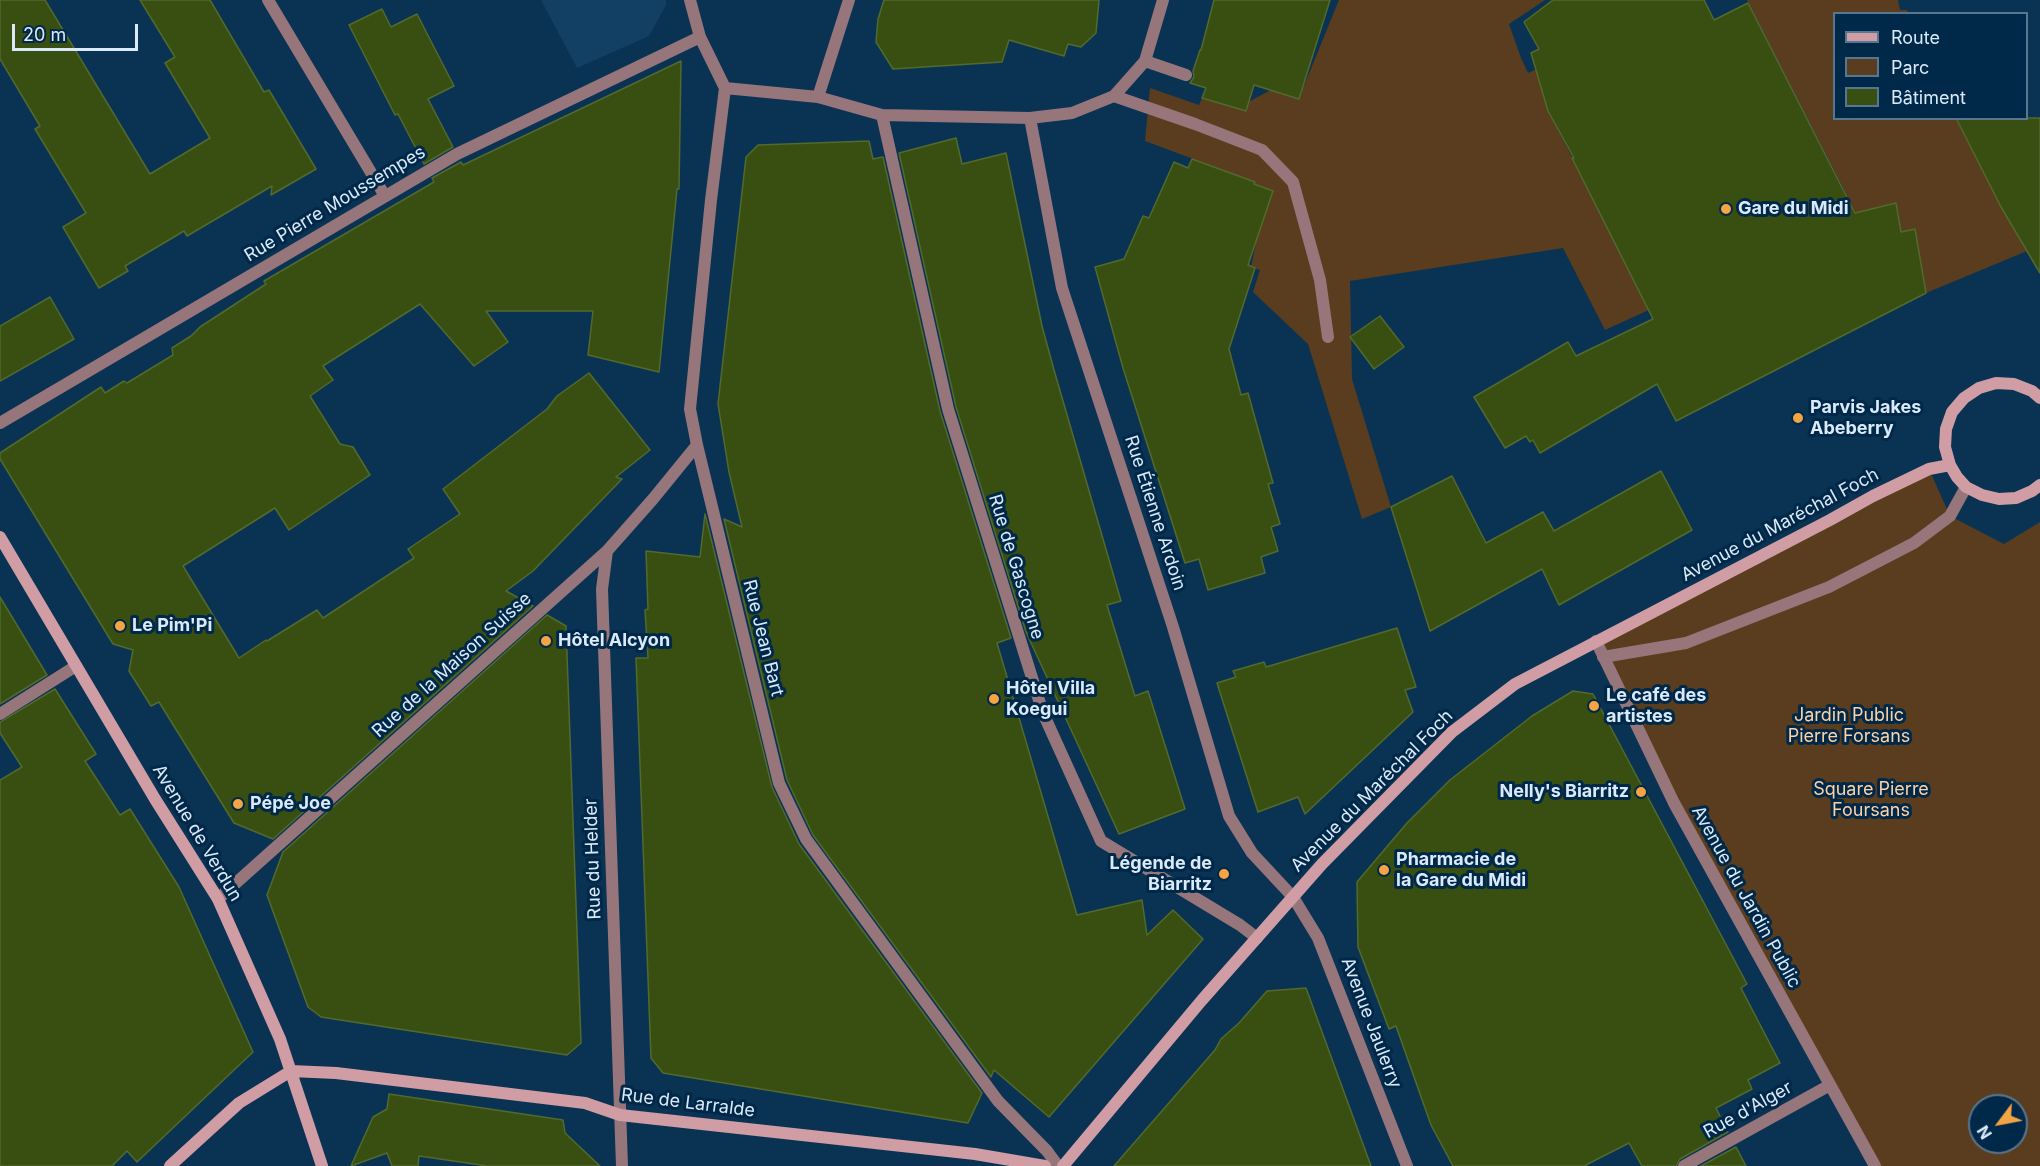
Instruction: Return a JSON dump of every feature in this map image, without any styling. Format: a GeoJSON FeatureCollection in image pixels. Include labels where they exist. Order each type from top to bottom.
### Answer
{"type":"FeatureCollection","features":[{"type":"Feature","properties":{"kind":"street"},"geometry":{"type":"LineString","coordinates":[[268,0],[385,196]]}},
{"type":"Feature","properties":{"kind":"street"},"geometry":{"type":"LineString","coordinates":[[690,0],[700,37],[725,88],[818,97],[882,115],[1030,118],[1072,113],[1114,96],[1145,60],[1163,0]]}},
{"type":"Feature","properties":{"kind":"street"},"geometry":{"type":"LineString","coordinates":[[818,97],[849,0]]}},
{"type":"Feature","properties":{"kind":"street","name":"Rue Pierre Moussempes"},"geometry":{"type":"LineString","coordinates":[[0,423],[457,154],[700,37]]}},
{"type":"Feature","properties":{"kind":"street"},"geometry":{"type":"LineString","coordinates":[[1145,60],[1186,75]]}},
{"type":"Feature","properties":{"kind":"street","name":"Rue Jean Bart"},"geometry":{"type":"LineString","coordinates":[[725,88],[690,409],[779,783],[806,839],[998,1101],[1061,1166]]}},
{"type":"Feature","properties":{"kind":"street"},"geometry":{"type":"LineString","coordinates":[[1114,96],[1262,150],[1293,182],[1320,280],[1328,337]]}},
{"type":"Feature","properties":{"kind":"street","name":"Rue de Gascogne"},"geometry":{"type":"LineString","coordinates":[[882,115],[948,409],[1043,712],[1101,841],[1240,925],[1257,938]]}},
{"type":"Feature","properties":{"kind":"street","name":"Rue Étienne Ardoin"},"geometry":{"type":"LineString","coordinates":[[1030,118],[1062,288],[1173,627],[1229,816],[1252,853],[1293,897]]}},
{"type":"Feature","properties":{"kind":"street"},"geometry":{"type":"LineString","coordinates":[[2037,390],[2014,384],[1996,383],[1979,388],[1964,398],[1952,412],[1946,429],[1945,447],[1950,465],[1966,487],[1982,495],[1999,499],[2016,498],[2040,485]]}},
{"type":"Feature","properties":{"kind":"street","name":"Rue de la Maison Suisse"},"geometry":{"type":"LineString","coordinates":[[218,899],[607,551],[697,445]]}},
{"type":"Feature","properties":{"kind":"street","name":"Avenue du Maréchal Foch"},"geometry":{"type":"LineString","coordinates":[[1061,1166],[1202,1000],[1322,864],[1452,732],[1515,684],[1882,491],[1929,469],[1950,465]]}},
{"type":"Feature","properties":{"kind":"street"},"geometry":{"type":"LineString","coordinates":[[1603,657],[1686,643],[1829,587],[1914,543],[1950,516],[1966,487]]}},
{"type":"Feature","properties":{"kind":"street","name":"Avenue de Verdun"},"geometry":{"type":"LineString","coordinates":[[0,537],[155,799],[218,899],[280,1039],[322,1166]]}},
{"type":"Feature","properties":{"kind":"street","name":"Rue du Helder"},"geometry":{"type":"LineString","coordinates":[[607,551],[602,589],[622,1166]]}},
{"type":"Feature","properties":{"kind":"street","name":"Avenue du Jardin Public"},"geometry":{"type":"LineString","coordinates":[[1596,641],[1674,803],[1875,1166]]}},
{"type":"Feature","properties":{"kind":"street"},"geometry":{"type":"LineString","coordinates":[[0,714],[76,666]]}},
{"type":"Feature","properties":{"kind":"street","name":"Avenue Jaulerry"},"geometry":{"type":"LineString","coordinates":[[1293,897],[1318,938],[1407,1166]]}},
{"type":"Feature","properties":{"kind":"street"},"geometry":{"type":"LineString","coordinates":[[170,1166],[239,1103],[291,1071]]}},
{"type":"Feature","properties":{"kind":"street","name":"Rue de Larralde"},"geometry":{"type":"LineString","coordinates":[[291,1071],[336,1072],[585,1103],[620,1115],[975,1154],[1045,1166]]}},
{"type":"Feature","properties":{"kind":"street","name":"Rue d'Alger"},"geometry":{"type":"LineString","coordinates":[[1684,1166],[1830,1085]]}},
{"type":"Feature","properties":{"kind":"street"},"geometry":{"type":"LineString","coordinates":[[975,1154],[986,1166]]}},
{"type":"Feature","properties":{"kind":"shaded area"},"geometry":{"type":"Polygon","coordinates":[[[541,0],[666,0],[666,5],[649,36],[577,68],[541,0]]]}},
{"type":"Feature","properties":{"kind":"green space"},"geometry":{"type":"Polygon","coordinates":[[[1339,0],[1545,0],[1509,24],[1528,73],[1548,64],[1548,111],[1651,309],[1605,330],[1563,248],[1350,281],[1352,379],[1391,507],[1362,519],[1308,344],[1253,292],[1260,270],[1251,267],[1258,233],[1273,191],[1254,184],[1255,182],[1145,141],[1150,88],[1199,105],[1202,98],[1246,110],[1250,101],[1271,90],[1299,98],[1339,0]]]}},
{"type":"Feature","properties":{"kind":"green space"},"geometry":{"type":"Polygon","coordinates":[[[1747,0],[1898,0],[1900,10],[1908,12],[1833,12],[1833,120],[1957,120],[2001,207],[2027,251],[1926,293],[1915,230],[1901,232],[1898,212],[1888,205],[1857,215],[1747,0]]]}},
{"type":"Feature","properties":{"kind":"green space","name":"Jardin Public Pierre Forsans"},"geometry":{"type":"Polygon","coordinates":[[[1929,469],[1950,516],[2004,544],[2040,522],[2040,1166],[1875,1166],[1674,803],[1596,641],[1929,469]]]}},
{"type":"Feature","properties":{"kind":"building"},"geometry":{"type":"Polygon","coordinates":[[[0,0],[45,0],[150,174],[210,138],[165,63],[175,57],[140,0],[210,0],[264,92],[269,90],[316,169],[271,195],[272,186],[187,236],[184,231],[125,266],[128,271],[99,288],[63,227],[86,213],[35,129],[40,126],[0,59],[0,0]]]}},
{"type":"Feature","properties":{"kind":"building"},"geometry":{"type":"Polygon","coordinates":[[[884,0],[1099,0],[1096,33],[1081,47],[1068,44],[1064,56],[1009,40],[1002,62],[893,69],[876,42],[878,19],[884,0]]]}},
{"type":"Feature","properties":{"kind":"building"},"geometry":{"type":"Polygon","coordinates":[[[1214,0],[1330,0],[1299,99],[1254,85],[1246,111],[1202,98],[1206,88],[1190,83],[1194,77],[1193,71],[1214,0]]]}},
{"type":"Feature","properties":{"kind":"building","name":"Gare du Midi"},"geometry":{"type":"Polygon","coordinates":[[[1553,0],[1704,0],[1714,20],[1748,3],[1855,213],[1896,203],[1901,232],[1915,229],[1926,293],[1676,421],[1657,384],[1540,453],[1533,440],[1530,442],[1526,436],[1505,448],[1474,397],[1568,342],[1576,356],[1653,319],[1572,158],[1574,158],[1548,111],[1531,53],[1539,49],[1524,22],[1553,0]]]}},
{"type":"Feature","properties":{"kind":"building"},"geometry":{"type":"Polygon","coordinates":[[[382,9],[391,27],[417,14],[454,86],[428,99],[453,147],[424,164],[398,114],[395,115],[349,25],[382,9]]]}},
{"type":"Feature","properties":{"kind":"building"},"geometry":{"type":"Polygon","coordinates":[[[681,61],[679,189],[677,189],[659,372],[588,355],[593,311],[486,311],[508,342],[474,366],[420,304],[323,366],[333,380],[310,396],[340,444],[353,447],[370,475],[289,530],[275,508],[183,566],[239,658],[317,610],[323,618],[414,558],[408,549],[460,514],[443,489],[547,409],[557,396],[589,373],[650,450],[616,477],[622,479],[533,571],[506,591],[533,606],[273,839],[234,823],[159,702],[151,706],[129,671],[133,650],[113,644],[0,459],[0,453],[101,387],[105,393],[124,381],[127,383],[173,355],[172,348],[266,284],[264,281],[434,182],[432,178],[461,162],[463,165],[681,61]]]}},
{"type":"Feature","properties":{"kind":"building"},"geometry":{"type":"Polygon","coordinates":[[[2040,118],[2040,273],[2001,207],[1957,120],[2040,118]]]}},
{"type":"Feature","properties":{"kind":"building"},"geometry":{"type":"Polygon","coordinates":[[[956,138],[962,164],[1006,153],[1042,326],[1121,601],[1107,605],[1135,696],[1148,691],[1185,809],[1119,834],[1026,632],[956,407],[899,153],[956,138]]]}},
{"type":"Feature","properties":{"kind":"building"},"geometry":{"type":"Polygon","coordinates":[[[869,141],[873,159],[883,157],[940,411],[1011,638],[997,643],[1077,915],[1142,900],[1147,935],[1173,910],[1203,939],[1049,1117],[994,1070],[991,1077],[813,835],[787,780],[724,519],[742,527],[729,472],[718,404],[746,157],[758,145],[869,141]]]}},
{"type":"Feature","properties":{"kind":"building"},"geometry":{"type":"Polygon","coordinates":[[[1192,159],[1273,191],[1248,265],[1255,268],[1229,349],[1241,395],[1248,393],[1273,483],[1268,484],[1280,524],[1271,527],[1278,551],[1261,557],[1265,573],[1208,590],[1199,559],[1185,563],[1123,368],[1095,267],[1124,259],[1143,216],[1149,218],[1174,162],[1188,168],[1192,159]]]}},
{"type":"Feature","properties":{"kind":"building"},"geometry":{"type":"Polygon","coordinates":[[[50,297],[74,339],[0,381],[0,326],[50,297]]]}},
{"type":"Feature","properties":{"kind":"building"},"geometry":{"type":"Polygon","coordinates":[[[1380,316],[1404,347],[1374,369],[1350,337],[1380,316]]]}},
{"type":"Feature","properties":{"kind":"building"},"geometry":{"type":"Polygon","coordinates":[[[1661,471],[1692,530],[1559,605],[1542,569],[1430,631],[1391,507],[1452,476],[1486,543],[1543,512],[1554,531],[1661,471]]]}},
{"type":"Feature","properties":{"kind":"building"},"geometry":{"type":"Polygon","coordinates":[[[705,514],[772,787],[799,844],[982,1093],[968,1123],[663,1073],[651,1058],[636,658],[648,658],[645,610],[648,609],[646,551],[700,557],[705,514]]]}},
{"type":"Feature","properties":{"kind":"building"},"geometry":{"type":"Polygon","coordinates":[[[0,597],[47,675],[0,704],[0,597]]]}},
{"type":"Feature","properties":{"kind":"building"},"geometry":{"type":"Polygon","coordinates":[[[547,615],[566,626],[581,1043],[567,1055],[321,1017],[308,1007],[267,895],[283,852],[547,615]]]}},
{"type":"Feature","properties":{"kind":"building"},"geometry":{"type":"Polygon","coordinates":[[[1397,628],[1416,687],[1405,690],[1413,712],[1305,814],[1298,797],[1258,812],[1217,683],[1236,677],[1233,671],[1264,662],[1266,667],[1397,628]]]}},
{"type":"Feature","properties":{"kind":"building"},"geometry":{"type":"Polygon","coordinates":[[[55,689],[96,754],[85,761],[120,815],[130,809],[179,887],[253,1052],[137,1162],[127,1151],[112,1166],[0,1166],[0,780],[22,767],[0,733],[0,722],[55,689]]]}},
{"type":"Feature","properties":{"kind":"building"},"geometry":{"type":"Polygon","coordinates":[[[1573,691],[1593,694],[1747,984],[1741,988],[1780,1063],[1748,1080],[1752,1089],[1716,1108],[1728,1132],[1680,1159],[1676,1166],[1642,1166],[1629,1143],[1584,1166],[1453,1166],[1431,1125],[1396,1026],[1389,1029],[1358,947],[1357,882],[1407,823],[1450,780],[1532,716],[1573,691]]]}},
{"type":"Feature","properties":{"kind":"building"},"geometry":{"type":"Polygon","coordinates":[[[1306,988],[1371,1166],[1114,1166],[1215,1050],[1221,1039],[1239,1023],[1267,991],[1306,988]]]}},
{"type":"Feature","properties":{"kind":"building"},"geometry":{"type":"Polygon","coordinates":[[[389,1094],[563,1120],[565,1133],[600,1166],[488,1166],[419,1156],[418,1166],[392,1166],[387,1153],[351,1166],[373,1117],[387,1109],[389,1094]]]}},
{"type":"Feature","properties":{"kind":"building"},"geometry":{"type":"Polygon","coordinates":[[[1736,1147],[1746,1166],[1701,1166],[1736,1147]]]}},
{"type":"Feature","properties":{"kind":"place","name":"Gare du Midi"},"geometry":{"type":"Point","coordinates":[1726,209]}},
{"type":"Feature","properties":{"kind":"place","name":"Parvis Jakes Abeberry"},"geometry":{"type":"Point","coordinates":[1798,418]}},
{"type":"Feature","properties":{"kind":"place","name":"Le Pim'Pi"},"geometry":{"type":"Point","coordinates":[120,626]}},
{"type":"Feature","properties":{"kind":"place","name":"Hôtel Alcyon"},"geometry":{"type":"Point","coordinates":[546,641]}},
{"type":"Feature","properties":{"kind":"place","name":"Hôtel Villa Koegui"},"geometry":{"type":"Point","coordinates":[994,699]}},
{"type":"Feature","properties":{"kind":"place","name":"Le café des artistes"},"geometry":{"type":"Point","coordinates":[1594,706]}},
{"type":"Feature","properties":{"kind":"place","name":"Nelly's Biarritz"},"geometry":{"type":"Point","coordinates":[1641,792]}},
{"type":"Feature","properties":{"kind":"place","name":"Pépé Joe"},"geometry":{"type":"Point","coordinates":[238,804]}},
{"type":"Feature","properties":{"kind":"place","name":"Pharmacie de la Gare du Midi"},"geometry":{"type":"Point","coordinates":[1384,870]}},
{"type":"Feature","properties":{"kind":"place","name":"Légende de Biarritz"},"geometry":{"type":"Point","coordinates":[1224,874]}},
{"type":"Feature","properties":{"kind":"park label","name":"Square Pierre Foursans"},"geometry":{"type":"Point","coordinates":[1871,800]}}]}
